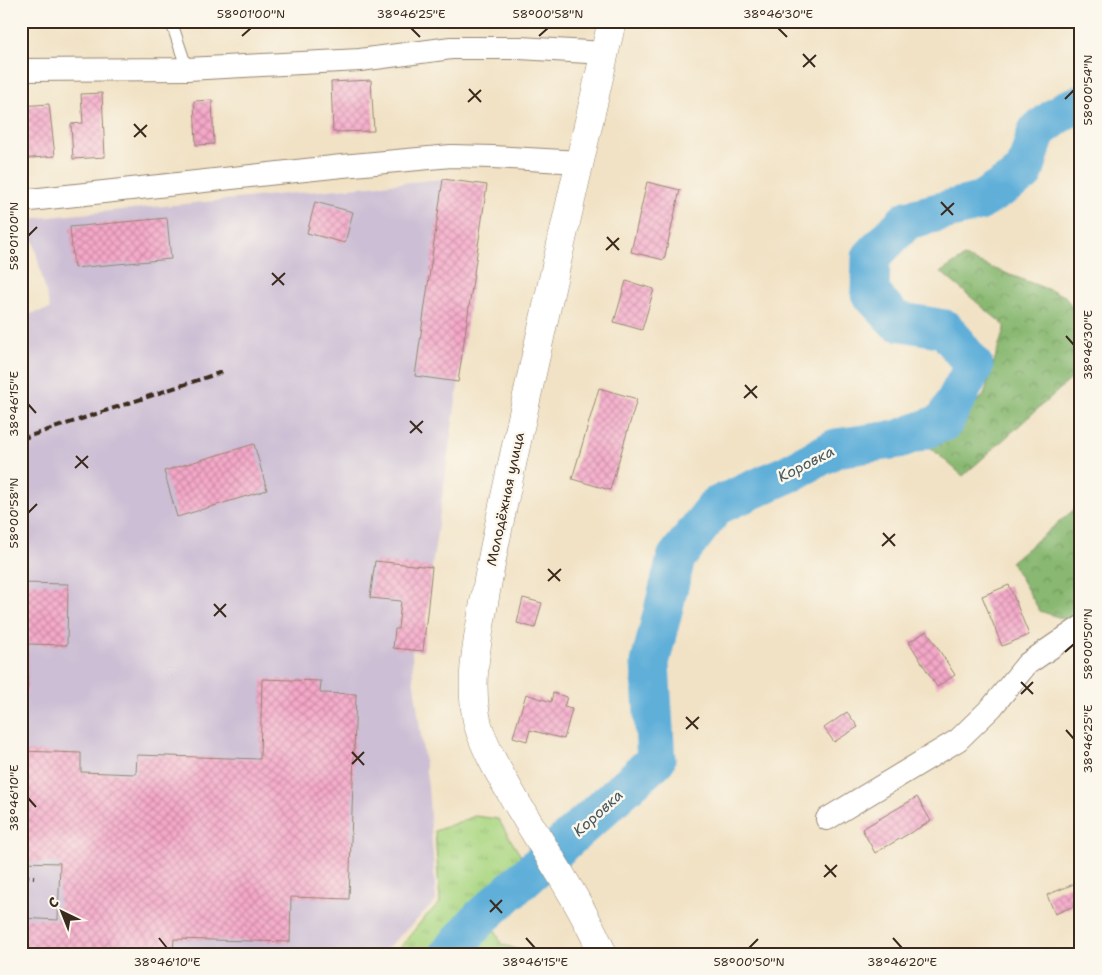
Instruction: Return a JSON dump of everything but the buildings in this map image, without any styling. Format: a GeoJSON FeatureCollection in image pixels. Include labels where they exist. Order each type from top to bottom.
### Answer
{"type":"FeatureCollection","features":[{"type":"Feature","properties":{"kind":"main road","name":"Молодёжная улица"},"geometry":{"type":"LineString","coordinates":[[603,954],[577,900],[521,809],[485,745],[478,726],[474,706],[473,684],[478,633],[490,566],[612,21]]}},
{"type":"Feature","properties":{"kind":"street"},"geometry":{"type":"LineString","coordinates":[[21,70],[187,69],[360,60],[451,48],[520,48],[605,53]]}},
{"type":"Feature","properties":{"kind":"street"},"geometry":{"type":"LineString","coordinates":[[21,201],[451,156],[580,162]]}},
{"type":"Feature","properties":{"kind":"street"},"geometry":{"type":"LineString","coordinates":[[827,819],[958,740],[992,707],[1027,664],[1081,627]]}},
{"type":"Feature","properties":{"kind":"lane"},"geometry":{"type":"LineString","coordinates":[[171,21],[187,69]]}},
{"type":"Feature","properties":{"kind":"shaded area"},"geometry":{"type":"Polygon","coordinates":[[[443,179],[487,185],[432,567],[423,651],[412,651],[413,677],[428,787],[436,901],[381,954],[21,954],[21,316],[50,309],[28,219],[443,179]]]}},
{"type":"Feature","properties":{"kind":"green space"},"geometry":{"type":"Polygon","coordinates":[[[964,257],[1065,296],[1081,322],[1081,370],[963,476],[930,447],[984,395],[1005,326],[941,272],[964,257]]]}},
{"type":"Feature","properties":{"kind":"green space"},"geometry":{"type":"Polygon","coordinates":[[[1081,504],[1081,607],[1070,621],[1040,611],[1011,562],[1081,504]]]}},
{"type":"Feature","properties":{"kind":"green space"},"geometry":{"type":"Polygon","coordinates":[[[475,816],[498,819],[522,858],[484,900],[501,944],[531,954],[395,954],[424,918],[440,903],[435,831],[475,816]]]}},
{"type":"Feature","properties":{"kind":"waterway","name":"Коровка"},"geometry":{"type":"LineString","coordinates":[[449,954],[480,918],[656,760],[650,663],[676,558],[716,506],[790,473],[836,448],[899,439],[944,422],[974,366],[945,329],[896,321],[870,293],[871,257],[907,220],[979,202],[1024,173],[1037,131],[1065,110],[1081,104]]}},
{"type":"Feature","properties":{"kind":"railway"},"geometry":{"type":"LineString","coordinates":[[21,439],[225,371]]}},
{"type":"Feature","properties":{"kind":"railway"},"geometry":{"type":"LineString","coordinates":[[21,876],[34,877]]}}]}
